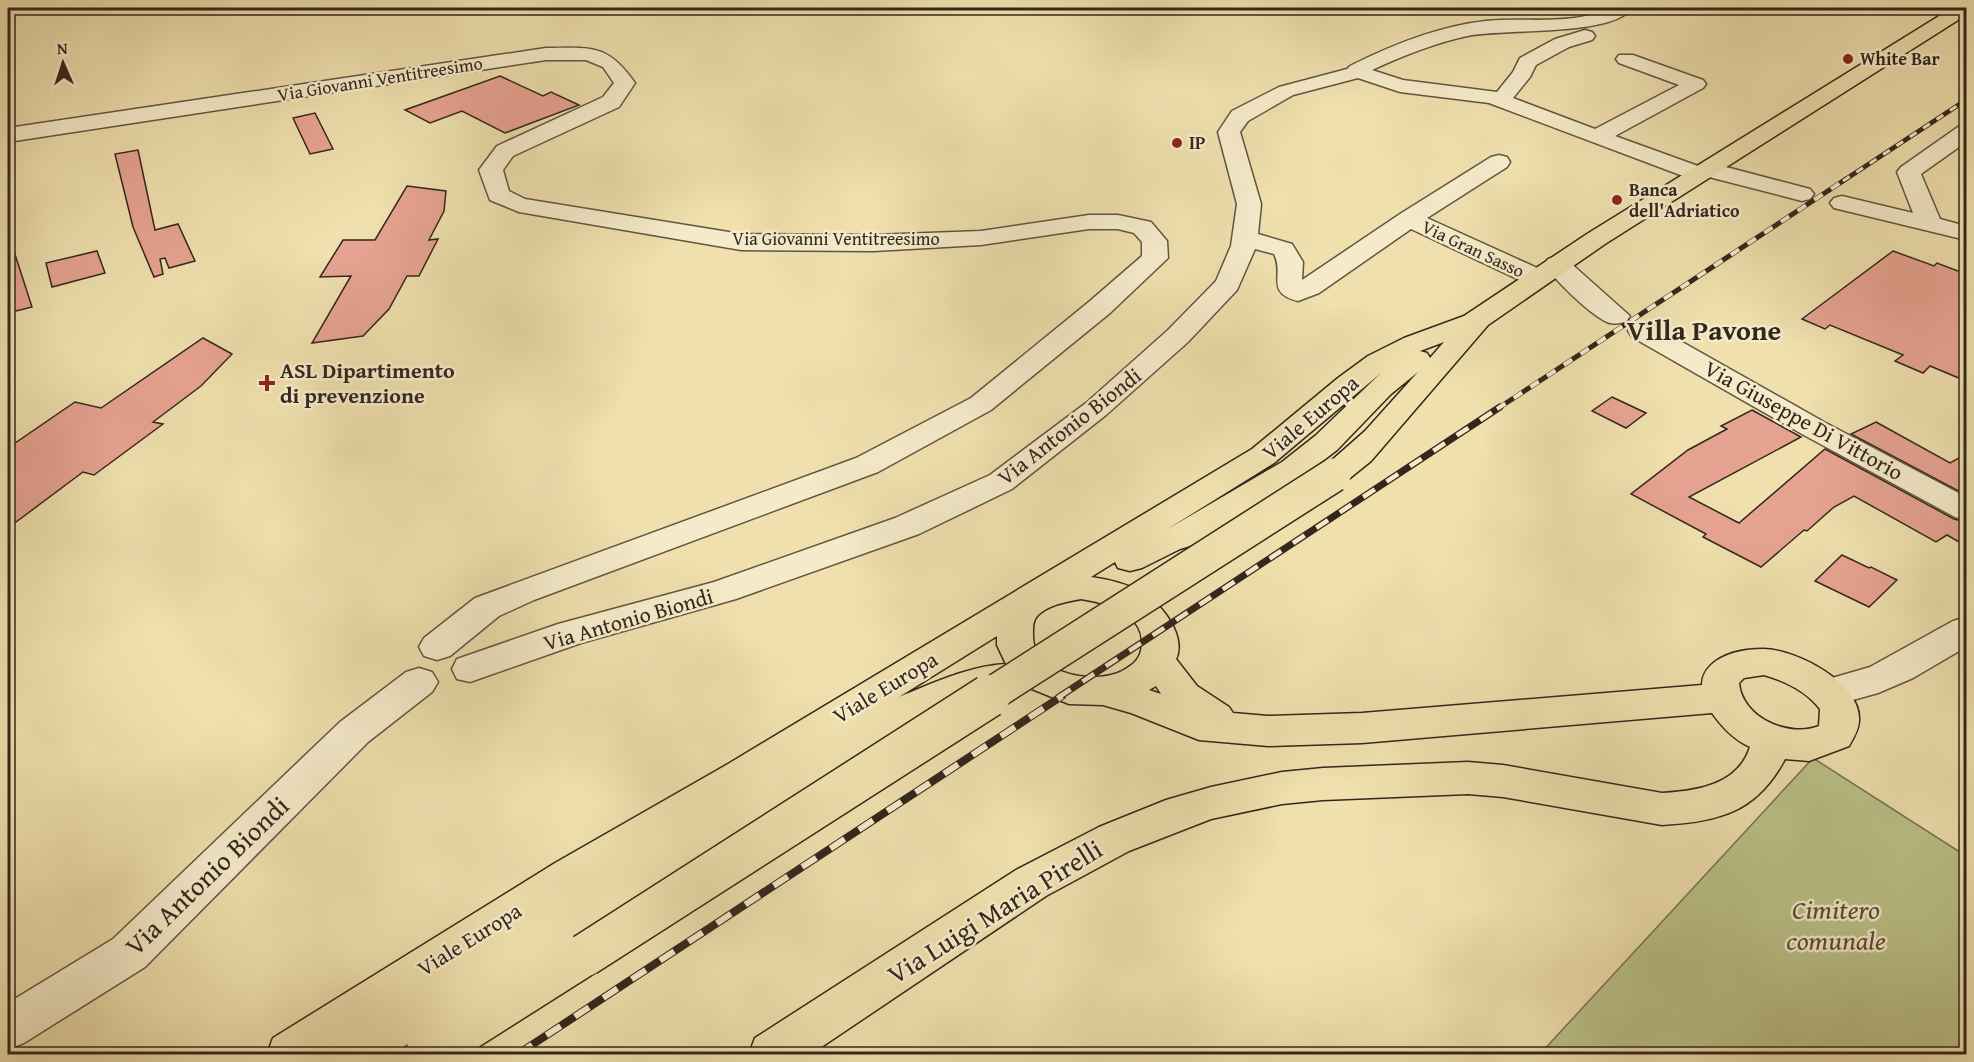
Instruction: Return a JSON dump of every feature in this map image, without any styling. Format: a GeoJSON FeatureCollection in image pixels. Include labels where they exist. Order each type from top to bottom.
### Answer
{"type":"FeatureCollection","features":[{"type":"Feature","properties":{"kind":"main road","name":"Viale Europa"},"geometry":{"type":"LineString","coordinates":[[1081,586],[1168,541],[1184,536],[1299,463],[1325,444],[1405,367],[1477,321],[1547,271],[1964,8]]}},
{"type":"Feature","properties":{"kind":"main road","name":"Viale Europa"},"geometry":{"type":"LineString","coordinates":[[290,1054],[400,982],[550,889],[742,775],[1263,456],[1303,426],[1341,390],[1379,361],[1408,347],[1477,321]]}},
{"type":"Feature","properties":{"kind":"main road","name":"Viale Europa"},"geometry":{"type":"LineString","coordinates":[[427,1054],[1334,475],[1376,438],[1477,321]]}},
{"type":"Feature","properties":{"kind":"main road","name":"Viale Europa"},"geometry":{"type":"LineString","coordinates":[[1149,612],[1149,594],[1156,573],[1178,549],[1184,536]]}},
{"type":"Feature","properties":{"kind":"main road"},"geometry":{"type":"LineString","coordinates":[[1103,691],[1130,684],[1150,670],[1156,661],[1160,653],[1161,636],[1149,612],[1119,593],[1081,586],[1058,590],[1038,598],[1023,610],[1014,627],[1016,652],[1036,675],[1067,689],[1103,691],[1142,702],[1199,725],[1268,731],[1305,731],[1720,698]]}},
{"type":"Feature","properties":{"kind":"main road","name":"Viale Europa"},"geometry":{"type":"LineString","coordinates":[[912,707],[933,685],[997,642],[1014,627]]}},
{"type":"Feature","properties":{"kind":"main road"},"geometry":{"type":"LineString","coordinates":[[1156,661],[1168,672],[1180,693],[1197,707],[1234,727]]}},
{"type":"Feature","properties":{"kind":"main road"},"geometry":{"type":"LineString","coordinates":[[1752,662],[1787,668],[1810,678],[1828,693],[1839,712],[1841,721],[1835,736],[1827,741],[1807,746],[1790,745],[1758,734],[1734,717],[1720,698],[1719,682],[1721,675],[1734,666],[1752,662]]}},
{"type":"Feature","properties":{"kind":"main road","name":"Viale Europa"},"geometry":{"type":"LineString","coordinates":[[350,1054],[912,707],[951,689],[974,682],[1036,675]]}},
{"type":"Feature","properties":{"kind":"main road","name":"Via Luigi Maria Pirelli"},"geometry":{"type":"LineString","coordinates":[[772,1054],[1031,883],[1114,839],[1179,812],[1282,788],[1421,778],[1503,781],[1662,808],[1702,806],[1721,800],[1740,789],[1757,774],[1766,762],[1772,740]]}},
{"type":"Feature","properties":{"kind":"street"},"geometry":{"type":"LineString","coordinates":[[1358,73],[1388,56],[1468,30],[1516,23],[1577,22],[1613,14],[1623,8]]}},
{"type":"Feature","properties":{"kind":"street"},"geometry":{"type":"LineString","coordinates":[[1468,30],[1444,45],[1394,62],[1389,66],[1391,72],[1408,78],[1484,83],[1507,93],[1524,109]]}},
{"type":"Feature","properties":{"kind":"street"},"geometry":{"type":"LineString","coordinates":[[1507,93],[1523,73],[1527,62],[1562,43],[1585,36]]}},
{"type":"Feature","properties":{"kind":"street","name":"Via Giovanni Ventitreesimo"},"geometry":{"type":"LineString","coordinates":[[8,135],[546,54],[589,54],[610,63],[625,83],[611,102],[505,151],[491,170],[498,195],[519,205],[741,242],[874,243],[981,238],[1089,222],[1118,222],[1142,227],[1154,241],[1155,258],[1100,307],[981,404],[867,465],[487,607],[428,664]]}},
{"type":"Feature","properties":{"kind":"street"},"geometry":{"type":"LineString","coordinates":[[1597,137],[1701,80],[1626,59]]}},
{"type":"Feature","properties":{"kind":"street"},"geometry":{"type":"LineString","coordinates":[[1358,73],[1400,86],[1493,97],[1597,137],[1703,172],[1802,194]]}},
{"type":"Feature","properties":{"kind":"street","name":"Via Antonio Biondi"},"geometry":{"type":"LineString","coordinates":[[8,1028],[129,953],[354,732],[428,664],[456,644],[464,646],[473,656],[470,669],[571,633],[735,587],[907,526],[1001,482],[1096,410],[1178,336],[1228,284],[1244,246],[1249,204],[1229,132],[1240,116],[1286,91],[1358,73]]}},
{"type":"Feature","properties":{"kind":"street"},"geometry":{"type":"LineString","coordinates":[[1930,225],[1909,172],[1966,132]]}},
{"type":"Feature","properties":{"kind":"street","name":"Via Gran Sasso"},"geometry":{"type":"LineString","coordinates":[[1245,238],[1283,249],[1290,260],[1288,285],[1298,293],[1499,162]]}},
{"type":"Feature","properties":{"kind":"street"},"geometry":{"type":"LineString","coordinates":[[1842,203],[1966,233]]}},
{"type":"Feature","properties":{"kind":"street","name":"Via Gran Sasso"},"geometry":{"type":"LineString","coordinates":[[1409,219],[1547,271]]}},
{"type":"Feature","properties":{"kind":"street"},"geometry":{"type":"LineString","coordinates":[[1547,271],[1616,316]]}},
{"type":"Feature","properties":{"kind":"street","name":"Via Giuseppe Di Vittorio"},"geometry":{"type":"LineString","coordinates":[[1642,331],[1813,428],[1966,510]]}},
{"type":"Feature","properties":{"kind":"street"},"geometry":{"type":"LineString","coordinates":[[1828,693],[1852,689],[1880,680],[1966,630]]}},
{"type":"Feature","properties":{"kind":"green space","name":"Cimitero comunale"},"geometry":{"type":"Polygon","coordinates":[[[1813,758],[1966,856],[1966,1054],[1540,1054],[1813,758]]]}},
{"type":"Feature","properties":{"kind":"building"},"geometry":{"type":"Polygon","coordinates":[[[500,76],[543,96],[551,92],[579,105],[505,133],[462,111],[430,123],[405,110],[500,76]]]}},
{"type":"Feature","properties":{"kind":"building"},"geometry":{"type":"Polygon","coordinates":[[[315,113],[333,149],[310,154],[293,118],[315,113]]]}},
{"type":"Feature","properties":{"kind":"building"},"geometry":{"type":"Polygon","coordinates":[[[138,150],[155,230],[178,224],[195,261],[169,268],[165,258],[160,259],[163,274],[154,277],[133,227],[115,154],[138,150]]]}},
{"type":"Feature","properties":{"kind":"building"},"geometry":{"type":"Polygon","coordinates":[[[407,186],[446,191],[444,211],[429,240],[438,239],[419,276],[407,276],[389,309],[363,336],[312,343],[351,276],[320,277],[343,240],[375,240],[407,186]]]}},
{"type":"Feature","properties":{"kind":"building"},"geometry":{"type":"Polygon","coordinates":[[[12,245],[32,307],[8,313],[8,246],[12,245]]]}},
{"type":"Feature","properties":{"kind":"building"},"geometry":{"type":"Polygon","coordinates":[[[97,251],[105,273],[52,287],[46,263],[97,251]]]}},
{"type":"Feature","properties":{"kind":"building"},"geometry":{"type":"Polygon","coordinates":[[[1893,251],[1934,266],[1937,263],[1966,274],[1966,381],[1930,366],[1923,373],[1895,361],[1903,355],[1830,325],[1825,329],[1802,319],[1893,251]]]}},
{"type":"Feature","properties":{"kind":"building"},"geometry":{"type":"Polygon","coordinates":[[[203,338],[232,354],[201,386],[153,422],[163,424],[94,475],[83,472],[8,528],[8,448],[75,402],[101,408],[203,338]]]}},
{"type":"Feature","properties":{"kind":"building"},"geometry":{"type":"Polygon","coordinates":[[[1612,397],[1646,413],[1626,428],[1592,411],[1612,397]]]}},
{"type":"Feature","properties":{"kind":"building"},"geometry":{"type":"Polygon","coordinates":[[[1752,410],[1801,437],[1689,497],[1739,523],[1825,449],[1954,519],[1966,522],[1966,546],[1947,535],[1936,542],[1854,496],[1834,507],[1761,567],[1703,537],[1706,534],[1631,494],[1688,450],[1727,429],[1721,426],[1752,410]]]}},
{"type":"Feature","properties":{"kind":"building"},"geometry":{"type":"Polygon","coordinates":[[[1876,422],[1950,463],[1966,454],[1966,495],[1851,434],[1876,422]]]}},
{"type":"Feature","properties":{"kind":"building"},"geometry":{"type":"Polygon","coordinates":[[[1842,555],[1897,580],[1869,607],[1815,581],[1842,555]]]}},
{"type":"Feature","properties":{"kind":"railway"},"geometry":{"type":"LineString","coordinates":[[1843,181],[1966,100]]}},
{"type":"Feature","properties":{"kind":"railway"},"geometry":{"type":"LineString","coordinates":[[1497,409],[1846,179]]}},
{"type":"Feature","properties":{"kind":"railway"},"geometry":{"type":"LineString","coordinates":[[1059,697],[1500,407]]}},
{"type":"Feature","properties":{"kind":"railway"},"geometry":{"type":"LineString","coordinates":[[518,1054],[1062,696]]}},
{"type":"Feature","properties":{"kind":"place","name":"White Bar"},"geometry":{"type":"Point","coordinates":[1848,59]}},
{"type":"Feature","properties":{"kind":"place","name":"IP"},"geometry":{"type":"Point","coordinates":[1177,143]}},
{"type":"Feature","properties":{"kind":"place","name":"Banca dell'Adriatico"},"geometry":{"type":"Point","coordinates":[1617,200]}},
{"type":"Feature","properties":{"kind":"place","name":"ASL Dipartimento di prevenzione"},"geometry":{"type":"Point","coordinates":[267,383]}},
{"type":"Feature","properties":{"kind":"district","name":"Villa Pavone"},"geometry":{"type":"Point","coordinates":[1704,330]}}]}
